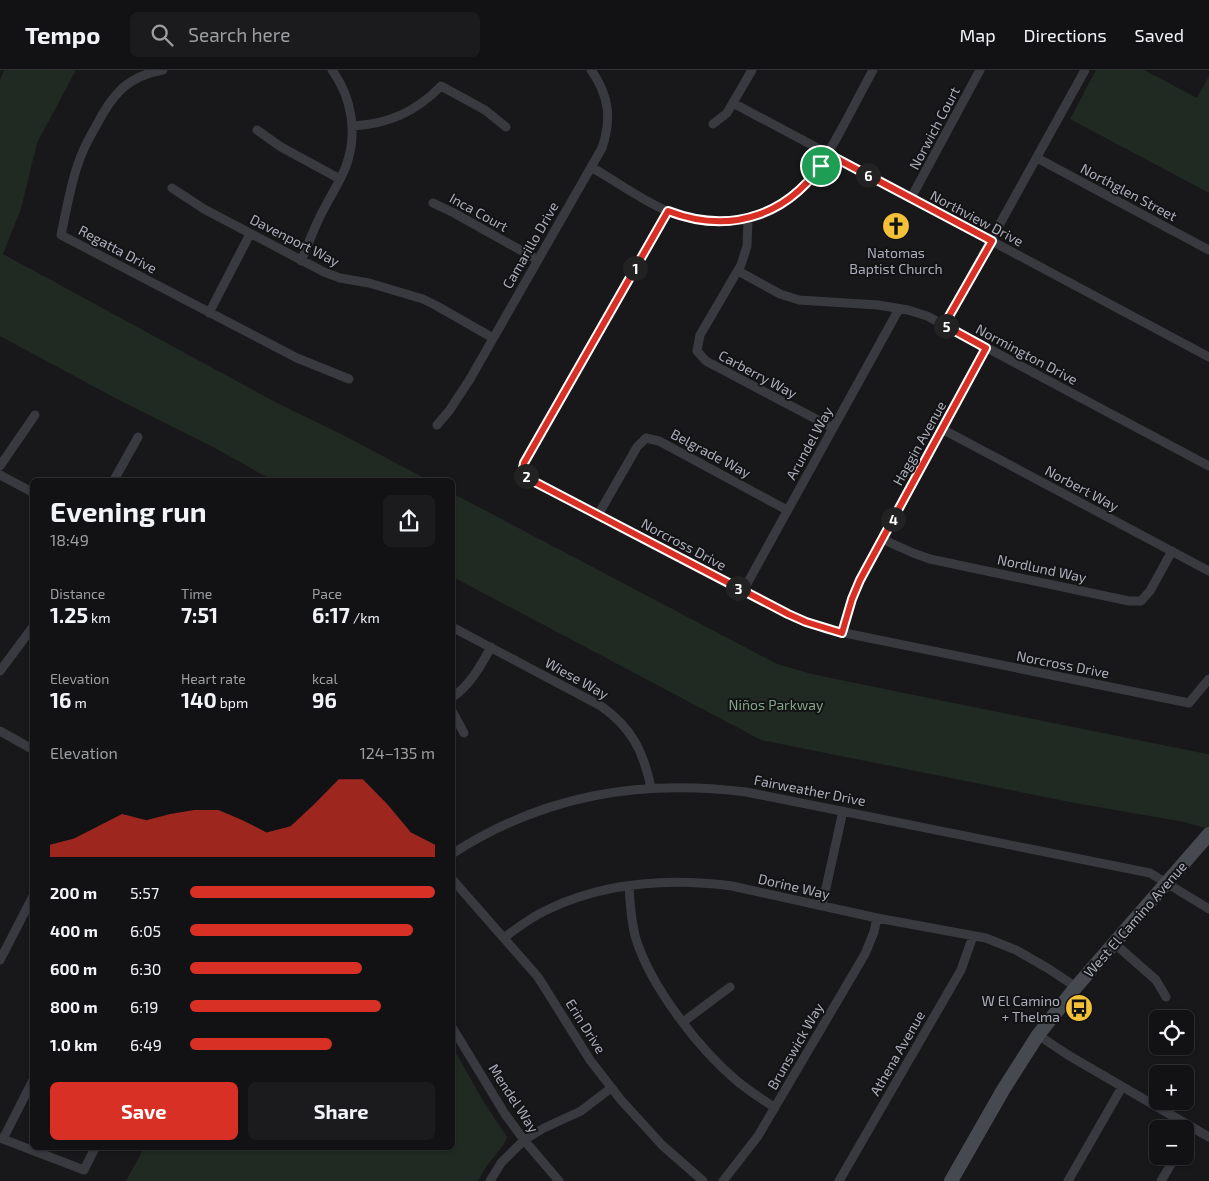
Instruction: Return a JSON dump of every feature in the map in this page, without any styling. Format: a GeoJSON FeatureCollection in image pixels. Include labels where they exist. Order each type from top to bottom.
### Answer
{"type":"FeatureCollection","features":[{"type":"Feature","properties":{"kind":"main road","name":"West El Camino Avenue"},"geometry":{"type":"LineString","coordinates":[[951,1181],[1003,1090],[1038,1034],[1076,987],[1209,834]]}},
{"type":"Feature","properties":{"kind":"street","name":"Regatta Drive"},"geometry":{"type":"LineString","coordinates":[[163,70],[142,76],[130,82],[119,90],[104,111],[78,164],[62,235],[297,358],[348,378]]}},
{"type":"Feature","properties":{"kind":"street"},"geometry":{"type":"LineString","coordinates":[[302,261],[350,154],[352,126],[348,100],[332,70]]}},
{"type":"Feature","properties":{"kind":"street","name":"Camarillo Drive"},"geometry":{"type":"LineString","coordinates":[[437,425],[459,396],[602,148],[607,130],[606,98],[602,86],[591,70]]}},
{"type":"Feature","properties":{"kind":"street"},"geometry":{"type":"LineString","coordinates":[[713,124],[723,118],[752,70]]}},
{"type":"Feature","properties":{"kind":"street"},"geometry":{"type":"LineString","coordinates":[[591,167],[668,211],[691,219],[710,222],[748,219],[774,209],[796,195],[813,177],[828,154],[873,70]]}},
{"type":"Feature","properties":{"kind":"street","name":"Norwich Court"},"geometry":{"type":"LineString","coordinates":[[911,198],[980,70]]}},
{"type":"Feature","properties":{"kind":"street"},"geometry":{"type":"LineString","coordinates":[[944,325],[1085,70]]}},
{"type":"Feature","properties":{"kind":"street"},"geometry":{"type":"LineString","coordinates":[[352,126],[375,124],[403,115],[419,106],[441,86],[485,110],[506,127]]}},
{"type":"Feature","properties":{"kind":"street","name":"Northview Drive"},"geometry":{"type":"LineString","coordinates":[[733,103],[1209,357]]}},
{"type":"Feature","properties":{"kind":"street"},"geometry":{"type":"LineString","coordinates":[[257,130],[281,147],[340,179]]}},
{"type":"Feature","properties":{"kind":"street","name":"Northglen Street"},"geometry":{"type":"LineString","coordinates":[[1037,158],[1209,250]]}},
{"type":"Feature","properties":{"kind":"street","name":"Davenport Way"},"geometry":{"type":"LineString","coordinates":[[172,188],[204,209],[324,272],[340,278],[369,283],[423,299],[493,338]]}},
{"type":"Feature","properties":{"kind":"street","name":"Inca Court"},"geometry":{"type":"LineString","coordinates":[[434,204],[454,213],[538,260]]}},
{"type":"Feature","properties":{"kind":"street","name":"Norcross Drive"},"geometry":{"type":"LineString","coordinates":[[668,211],[524,463],[522,474],[788,614],[806,622],[842,633],[1189,703],[1209,679]]}},
{"type":"Feature","properties":{"kind":"street","name":"Carberry Way"},"geometry":{"type":"LineString","coordinates":[[748,219],[747,246],[738,271],[700,335],[697,351],[706,361],[833,428]]}},
{"type":"Feature","properties":{"kind":"street"},"geometry":{"type":"LineString","coordinates":[[209,312],[250,234]]}},
{"type":"Feature","properties":{"kind":"street","name":"Normington Drive"},"geometry":{"type":"LineString","coordinates":[[738,271],[780,294],[798,300],[878,305],[908,310],[927,316],[1209,466]]}},
{"type":"Feature","properties":{"kind":"street","name":"Arundel Way"},"geometry":{"type":"LineString","coordinates":[[743,591],[899,309]]}},
{"type":"Feature","properties":{"kind":"street","name":"Haggin Avenue"},"geometry":{"type":"LineString","coordinates":[[842,633],[852,599],[882,539],[986,348]]}},
{"type":"Feature","properties":{"kind":"street"},"geometry":{"type":"LineString","coordinates":[[0,466],[35,415]]}},
{"type":"Feature","properties":{"kind":"street","name":"Norbert Way"},"geometry":{"type":"LineString","coordinates":[[942,430],[1209,571]]}},
{"type":"Feature","properties":{"kind":"street"},"geometry":{"type":"LineString","coordinates":[[115,478],[138,437]]}},
{"type":"Feature","properties":{"kind":"street","name":"Belgrade Way"},"geometry":{"type":"LineString","coordinates":[[598,515],[637,447],[646,438],[659,441],[788,510]]}},
{"type":"Feature","properties":{"kind":"street"},"geometry":{"type":"LineString","coordinates":[[0,476],[30,491]]}},
{"type":"Feature","properties":{"kind":"street","name":"Nordlund Way"},"geometry":{"type":"LineString","coordinates":[[882,539],[913,554],[930,559],[1129,601],[1141,601],[1150,592],[1172,551]]}},
{"type":"Feature","properties":{"kind":"street","name":"Wiese Way"},"geometry":{"type":"LineString","coordinates":[[455,629],[610,712],[622,723],[638,745],[651,787]]}},
{"type":"Feature","properties":{"kind":"street"},"geometry":{"type":"LineString","coordinates":[[0,671],[30,631]]}},
{"type":"Feature","properties":{"kind":"street"},"geometry":{"type":"LineString","coordinates":[[455,696],[473,679],[491,647]]}},
{"type":"Feature","properties":{"kind":"street"},"geometry":{"type":"LineString","coordinates":[[455,716],[464,733]]}},
{"type":"Feature","properties":{"kind":"street"},"geometry":{"type":"LineString","coordinates":[[0,732],[30,748]]}},
{"type":"Feature","properties":{"kind":"street","name":"Fairweather Drive"},"geometry":{"type":"LineString","coordinates":[[455,852],[494,830],[546,808],[595,795],[651,787],[688,786],[726,789],[843,811],[1150,873],[1209,909]]}},
{"type":"Feature","properties":{"kind":"street"},"geometry":{"type":"LineString","coordinates":[[822,906],[843,811]]}},
{"type":"Feature","properties":{"kind":"street","name":"Dorine Way"},"geometry":{"type":"LineString","coordinates":[[504,938],[530,920],[566,901],[606,890],[629,886],[680,882],[709,883],[732,886],[876,918],[992,940],[1016,950],[1076,987]]}},
{"type":"Feature","properties":{"kind":"street","name":"Erin Drive"},"geometry":{"type":"LineString","coordinates":[[455,883],[538,977],[574,1035],[611,1088],[662,1145],[703,1181]]}},
{"type":"Feature","properties":{"kind":"street"},"geometry":{"type":"LineString","coordinates":[[629,886],[633,928],[642,953],[664,995],[683,1022],[725,1070],[751,1092],[775,1108]]}},
{"type":"Feature","properties":{"kind":"street"},"geometry":{"type":"LineString","coordinates":[[0,960],[30,902]]}},
{"type":"Feature","properties":{"kind":"street","name":"Brunswick Way"},"geometry":{"type":"LineString","coordinates":[[723,1181],[758,1136],[865,954],[874,932],[876,918]]}},
{"type":"Feature","properties":{"kind":"street","name":"Athena Avenue"},"geometry":{"type":"LineString","coordinates":[[839,1181],[961,970],[973,936]]}},
{"type":"Feature","properties":{"kind":"street"},"geometry":{"type":"LineString","coordinates":[[1114,943],[1156,980],[1166,997]]}},
{"type":"Feature","properties":{"kind":"street"},"geometry":{"type":"LineString","coordinates":[[683,1022],[730,987]]}},
{"type":"Feature","properties":{"kind":"street","name":"Mendel Way"},"geometry":{"type":"LineString","coordinates":[[455,1031],[464,1043],[492,1094],[524,1140],[559,1181]]}},
{"type":"Feature","properties":{"kind":"street"},"geometry":{"type":"LineString","coordinates":[[1038,1034],[1068,1055],[1178,1120]]}},
{"type":"Feature","properties":{"kind":"street"},"geometry":{"type":"LineString","coordinates":[[30,1086],[2,1138],[30,1149]]}},
{"type":"Feature","properties":{"kind":"street"},"geometry":{"type":"LineString","coordinates":[[1068,1181],[1122,1087]]}},
{"type":"Feature","properties":{"kind":"street"},"geometry":{"type":"LineString","coordinates":[[490,1181],[501,1163],[524,1140],[544,1128],[581,1111],[611,1088]]}},
{"type":"Feature","properties":{"kind":"street"},"geometry":{"type":"LineString","coordinates":[[1194,1129],[1209,1137]]}},
{"type":"Feature","properties":{"kind":"street"},"geometry":{"type":"LineString","coordinates":[[33,1150],[84,1170],[94,1150]]}},
{"type":"Feature","properties":{"kind":"street"},"geometry":{"type":"LineString","coordinates":[[1161,1181],[1171,1165]]}},
{"type":"Feature","properties":{"kind":"green space"},"geometry":{"type":"Polygon","coordinates":[[[4,70],[76,70],[37,143],[21,209],[3,254],[277,403],[424,478],[268,478],[215,448],[117,399],[0,336],[0,80],[4,70]]]}},
{"type":"Feature","properties":{"kind":"green space"},"geometry":{"type":"Polygon","coordinates":[[[1096,70],[1144,70],[1197,98],[1209,76],[1209,193],[1070,119],[1096,70]]]}},
{"type":"Feature","properties":{"kind":"green space","name":"Niños Parkway"},"geometry":{"type":"Polygon","coordinates":[[[455,495],[777,664],[812,674],[1209,754],[1209,829],[1184,822],[1075,803],[761,740],[455,578],[455,495]]]}},
{"type":"Feature","properties":{"kind":"green space"},"geometry":{"type":"Polygon","coordinates":[[[455,1052],[485,1104],[507,1137],[478,1181],[126,1181],[143,1150],[455,1150],[455,1052]]]}},
{"type":"Feature","properties":{"kind":"place","name":"Natomas Baptist Church"},"geometry":{"type":"Point","coordinates":[896,226]}},
{"type":"Feature","properties":{"kind":"place","name":"W El Camino + Thelma"},"geometry":{"type":"Point","coordinates":[1079,1008]}},
{"type":"Feature","properties":{"kind":"route"},"geometry":{"type":"LineString","coordinates":[[828,154],[992,241],[944,325],[986,348],[860,580],[842,633],[825,629],[788,614],[522,474],[524,463],[668,211],[691,219],[710,222],[748,219],[774,209],[796,195],[821,166],[828,154]]}}]}
